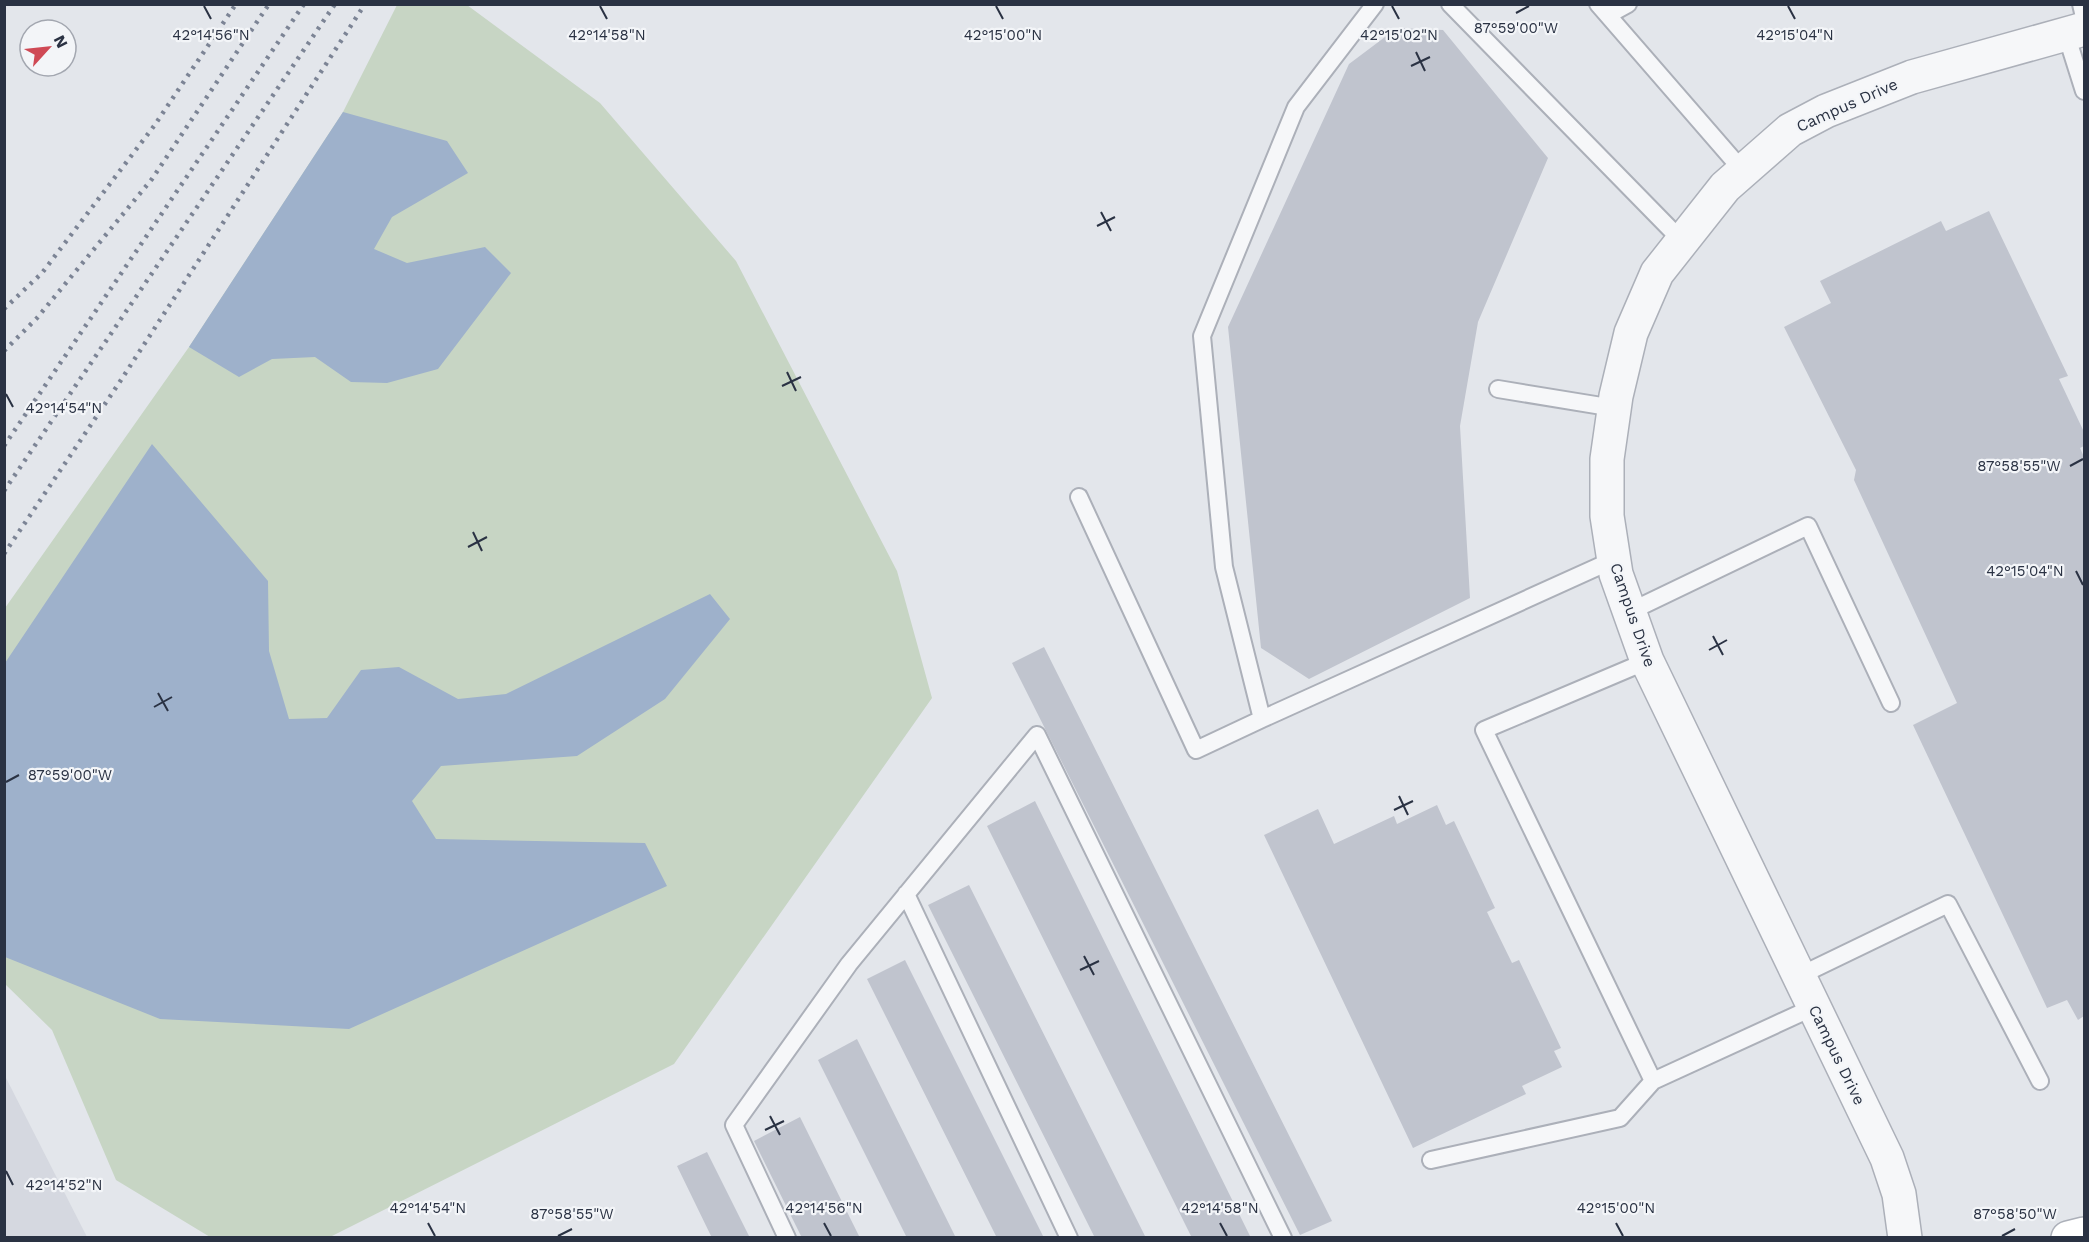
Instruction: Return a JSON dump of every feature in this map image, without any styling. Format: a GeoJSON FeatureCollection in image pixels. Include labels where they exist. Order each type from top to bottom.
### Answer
{"type":"FeatureCollection","features":[{"type":"Feature","properties":{"kind":"main road"},"geometry":{"type":"LineString","coordinates":[[2068,1238],[2085,1234]]}},
{"type":"Feature","properties":{"kind":"street","name":"Campus Drive"},"geometry":{"type":"LineString","coordinates":[[1905,1238],[1899,1194],[1887,1158],[1647,661],[1629,612],[1616,574],[1607,516],[1607,459],[1614,408],[1631,333],[1657,273],[1725,186],[1790,130],[1826,111],[1912,76],[2078,26]]}},
{"type":"Feature","properties":{"kind":"lane"},"geometry":{"type":"LineString","coordinates":[[1262,719],[1224,567],[1202,336],[1296,107],[1375,4]]}},
{"type":"Feature","properties":{"kind":"lane"},"geometry":{"type":"LineString","coordinates":[[1450,4],[1682,241]]}},
{"type":"Feature","properties":{"kind":"lane"},"geometry":{"type":"LineString","coordinates":[[1628,4],[1603,10],[1743,171]]}},
{"type":"Feature","properties":{"kind":"lane"},"geometry":{"type":"LineString","coordinates":[[2081,4],[2078,26],[2085,90]]}},
{"type":"Feature","properties":{"kind":"lane"},"geometry":{"type":"LineString","coordinates":[[1498,389],[1614,408]]}},
{"type":"Feature","properties":{"kind":"lane"},"geometry":{"type":"LineString","coordinates":[[1079,497],[1196,750],[1614,560]]}},
{"type":"Feature","properties":{"kind":"lane"},"geometry":{"type":"LineString","coordinates":[[1629,612],[1808,526],[1892,703]]}},
{"type":"Feature","properties":{"kind":"lane"},"geometry":{"type":"LineString","coordinates":[[1647,661],[1484,730],[1653,1080]]}},
{"type":"Feature","properties":{"kind":"lane"},"geometry":{"type":"LineString","coordinates":[[787,1238],[734,1125],[849,964],[1037,735],[1283,1238]]}},
{"type":"Feature","properties":{"kind":"lane"},"geometry":{"type":"LineString","coordinates":[[906,894],[1069,1238]]}},
{"type":"Feature","properties":{"kind":"lane"},"geometry":{"type":"LineString","coordinates":[[1799,976],[1948,904],[2040,1082]]}},
{"type":"Feature","properties":{"kind":"lane"},"geometry":{"type":"LineString","coordinates":[[1431,1160],[1620,1118],[1653,1080],[1814,1007]]}},
{"type":"Feature","properties":{"kind":"shaded area"},"geometry":{"type":"Polygon","coordinates":[[[5,1076],[87,1237],[5,1237],[5,1076]]]}},
{"type":"Feature","properties":{"kind":"green space"},"geometry":{"type":"Polygon","coordinates":[[[397,5],[467,5],[600,103],[736,261],[897,571],[932,698],[674,1064],[330,1237],[210,1237],[116,1180],[52,1030],[5,984],[5,608],[189,347],[343,112],[397,5]]]}},
{"type":"Feature","properties":{"kind":"water"},"geometry":{"type":"Polygon","coordinates":[[[343,112],[447,141],[468,173],[392,217],[374,249],[407,263],[485,247],[511,273],[438,369],[387,383],[351,382],[315,357],[272,359],[239,377],[189,347],[343,112]]]}},
{"type":"Feature","properties":{"kind":"water"},"geometry":{"type":"Polygon","coordinates":[[[152,444],[268,581],[269,651],[289,719],[327,718],[361,670],[399,667],[458,699],[506,694],[710,594],[730,619],[665,699],[577,756],[441,766],[412,801],[436,839],[645,843],[667,886],[349,1029],[160,1019],[5,957],[5,663],[152,444]]]}},
{"type":"Feature","properties":{"kind":"building"},"geometry":{"type":"Polygon","coordinates":[[[1397,28],[1443,30],[1548,158],[1478,322],[1460,426],[1470,598],[1309,679],[1261,648],[1228,327],[1349,64],[1397,28]]]}},
{"type":"Feature","properties":{"kind":"building"},"geometry":{"type":"Polygon","coordinates":[[[1989,211],[2068,376],[2059,379],[2084,432],[2084,446],[2080,448],[2084,457],[2084,1016],[2078,1020],[2067,1000],[2047,1008],[1913,725],[1957,703],[1854,480],[1856,470],[1784,327],[1831,303],[1820,281],[1941,221],[1946,231],[1989,211]]]}},
{"type":"Feature","properties":{"kind":"building"},"geometry":{"type":"Polygon","coordinates":[[[1044,647],[1332,1221],[1300,1235],[1012,663],[1044,647]]]}},
{"type":"Feature","properties":{"kind":"building"},"geometry":{"type":"Polygon","coordinates":[[[1035,801],[1251,1238],[1192,1238],[987,826],[1035,801]]]}},
{"type":"Feature","properties":{"kind":"building"},"geometry":{"type":"Polygon","coordinates":[[[1437,805],[1446,825],[1454,821],[1495,908],[1487,912],[1512,963],[1519,960],[1561,1048],[1554,1051],[1562,1067],[1522,1086],[1526,1094],[1413,1148],[1264,835],[1318,809],[1334,844],[1394,816],[1397,824],[1437,805]]]}},
{"type":"Feature","properties":{"kind":"building"},"geometry":{"type":"Polygon","coordinates":[[[969,885],[1146,1238],[1095,1238],[928,905],[969,885]]]}},
{"type":"Feature","properties":{"kind":"building"},"geometry":{"type":"Polygon","coordinates":[[[905,960],[1044,1238],[997,1238],[867,979],[905,960]]]}},
{"type":"Feature","properties":{"kind":"building"},"geometry":{"type":"Polygon","coordinates":[[[857,1039],[956,1238],[907,1238],[818,1060],[857,1039]]]}},
{"type":"Feature","properties":{"kind":"building"},"geometry":{"type":"Polygon","coordinates":[[[800,1117],[860,1238],[802,1238],[754,1141],[800,1117]]]}},
{"type":"Feature","properties":{"kind":"building"},"geometry":{"type":"Polygon","coordinates":[[[707,1152],[750,1238],[712,1238],[677,1166],[707,1152]]]}},
{"type":"Feature","properties":{"kind":"railway"},"geometry":{"type":"LineString","coordinates":[[4,309],[42,273],[154,126],[236,4]]}},
{"type":"Feature","properties":{"kind":"railway"},"geometry":{"type":"LineString","coordinates":[[4,351],[37,318],[152,179],[269,4]]}},
{"type":"Feature","properties":{"kind":"railway"},"geometry":{"type":"LineString","coordinates":[[4,446],[304,4]]}},
{"type":"Feature","properties":{"kind":"railway"},"geometry":{"type":"LineString","coordinates":[[4,491],[335,4]]}},
{"type":"Feature","properties":{"kind":"railway"},"geometry":{"type":"LineString","coordinates":[[4,554],[121,380],[365,4]]}}]}
